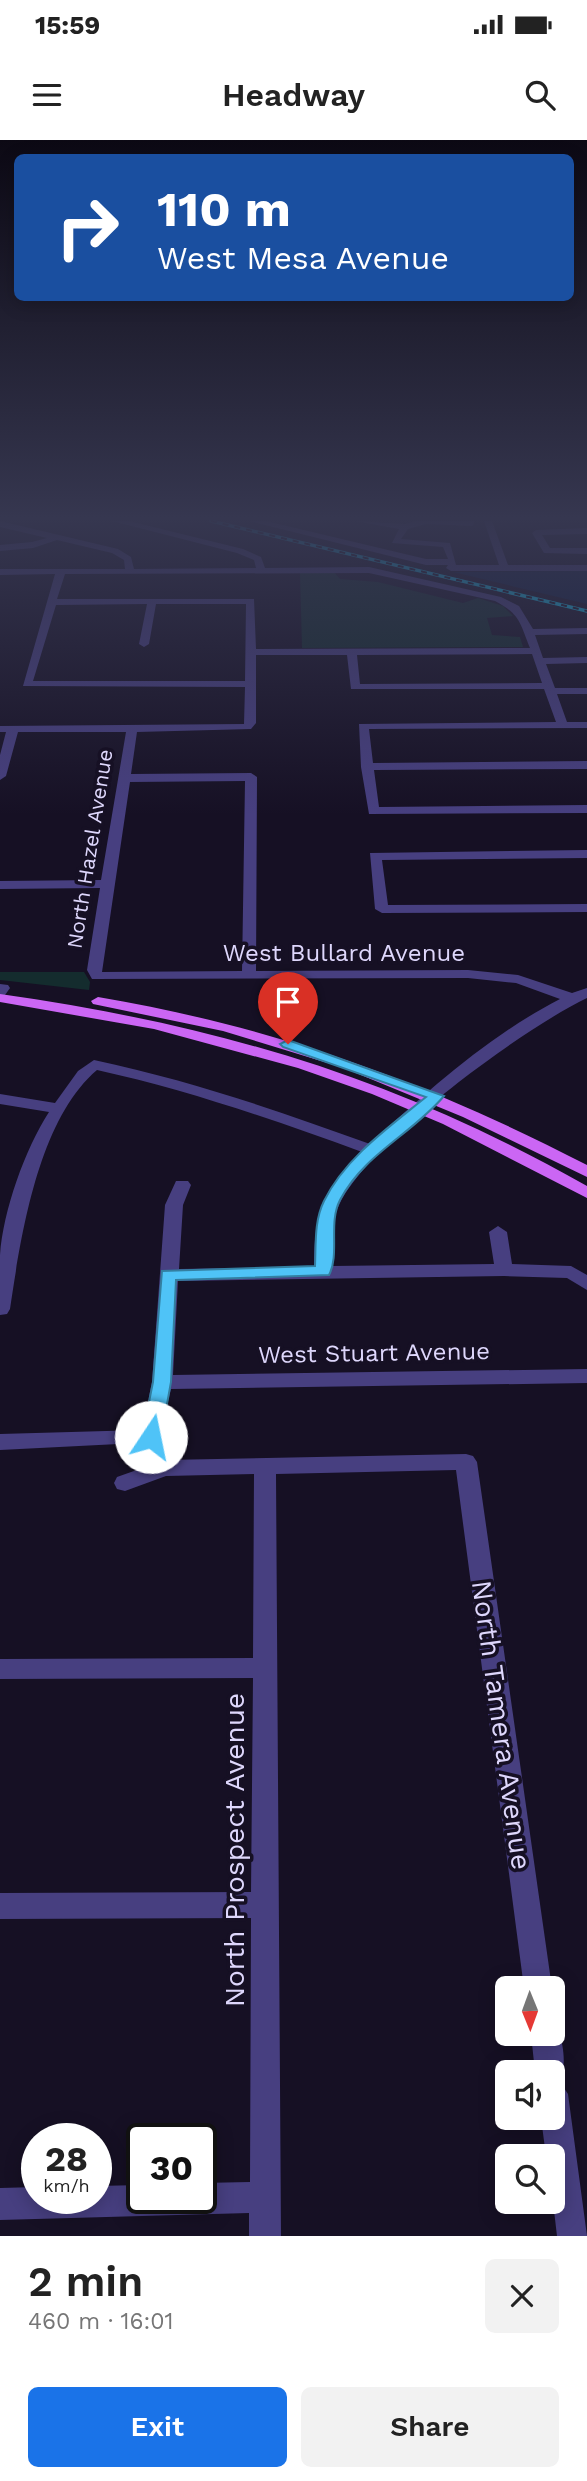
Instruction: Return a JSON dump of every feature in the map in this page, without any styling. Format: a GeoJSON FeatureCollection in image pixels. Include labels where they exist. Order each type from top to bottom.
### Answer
{"type":"FeatureCollection","features":[{"type":"Feature","properties":{"kind":"main road"},"geometry":{"type":"LineString","coordinates":[[1,991],[136,1006],[202,1020],[346,1062],[436,1096],[587,1172]]}},
{"type":"Feature","properties":{"kind":"main road"},"geometry":{"type":"LineString","coordinates":[[1,991],[221,1040],[312,1066],[421,1107],[587,1193]]}},
{"type":"Feature","properties":{"kind":"street"},"geometry":{"type":"LineString","coordinates":[[47,619],[27,684],[250,684]]}},
{"type":"Feature","properties":{"kind":"street"},"geometry":{"type":"LineString","coordinates":[[144,644],[149,619]]}},
{"type":"Feature","properties":{"kind":"street"},"geometry":{"type":"LineString","coordinates":[[0,729],[247,727],[250,723],[251,619]]}},
{"type":"Feature","properties":{"kind":"street"},"geometry":{"type":"LineString","coordinates":[[522,619],[530,632],[562,725]]}},
{"type":"Feature","properties":{"kind":"street"},"geometry":{"type":"LineString","coordinates":[[530,632],[587,631]]}},
{"type":"Feature","properties":{"kind":"street"},"geometry":{"type":"LineString","coordinates":[[250,652],[538,656],[587,660]]}},
{"type":"Feature","properties":{"kind":"street"},"geometry":{"type":"LineString","coordinates":[[352,652],[355,687],[587,691]]}},
{"type":"Feature","properties":{"kind":"street"},"geometry":{"type":"LineString","coordinates":[[587,724],[363,726],[373,811],[587,809]]}},
{"type":"Feature","properties":{"kind":"street","name":"North Hazel Avenue"},"geometry":{"type":"LineString","coordinates":[[97,976],[94,970],[132,728]]}},
{"type":"Feature","properties":{"kind":"street"},"geometry":{"type":"LineString","coordinates":[[0,775],[13,729]]}},
{"type":"Feature","properties":{"kind":"street"},"geometry":{"type":"LineString","coordinates":[[368,767],[587,765]]}},
{"type":"Feature","properties":{"kind":"street"},"geometry":{"type":"LineString","coordinates":[[124,778],[251,777],[249,976]]}},
{"type":"Feature","properties":{"kind":"street"},"geometry":{"type":"LineString","coordinates":[[587,854],[375,856],[382,909],[587,908]]}},
{"type":"Feature","properties":{"kind":"street"},"geometry":{"type":"LineString","coordinates":[[0,885],[108,884]]}},
{"type":"Feature","properties":{"kind":"street","name":"West Bullard Avenue"},"geometry":{"type":"LineString","coordinates":[[97,976],[495,975],[540,984],[571,998]]}},
{"type":"Feature","properties":{"kind":"street"},"geometry":{"type":"LineString","coordinates":[[323,1271],[325,1229],[331,1203],[371,1150],[421,1107],[552,1007],[587,992]]}},
{"type":"Feature","properties":{"kind":"street"},"geometry":{"type":"LineString","coordinates":[[0,1309],[7,1227],[32,1162],[58,1108],[86,1071],[94,1065],[170,1080],[240,1101],[371,1150]]}},
{"type":"Feature","properties":{"kind":"street"},"geometry":{"type":"LineString","coordinates":[[0,1099],[58,1108]]}},
{"type":"Feature","properties":{"kind":"street"},"geometry":{"type":"LineString","coordinates":[[0,1442],[151,1437],[162,1382],[174,1205],[182,1185]]}},
{"type":"Feature","properties":{"kind":"street"},"geometry":{"type":"LineString","coordinates":[[498,1232],[505,1270]]}},
{"type":"Feature","properties":{"kind":"street"},"geometry":{"type":"LineString","coordinates":[[168,1275],[505,1270],[571,1272],[587,1284]]}},
{"type":"Feature","properties":{"kind":"street","name":"West Stuart Avenue"},"geometry":{"type":"LineString","coordinates":[[162,1382],[587,1376]]}},
{"type":"Feature","properties":{"kind":"street","name":"North Tamera Avenue"},"geometry":{"type":"LineString","coordinates":[[265,1464],[466,1462],[536,1976]]}},
{"type":"Feature","properties":{"kind":"street"},"geometry":{"type":"LineString","coordinates":[[125,1483],[165,1468],[265,1464]]}},
{"type":"Feature","properties":{"kind":"street","name":"North Prospect Avenue"},"geometry":{"type":"LineString","coordinates":[[265,1464],[265,2236]]}},
{"type":"Feature","properties":{"kind":"street"},"geometry":{"type":"LineString","coordinates":[[0,1669],[267,1668]]}},
{"type":"Feature","properties":{"kind":"street"},"geometry":{"type":"LineString","coordinates":[[0,1906],[264,1905]]}},
{"type":"Feature","properties":{"kind":"street"},"geometry":{"type":"LineString","coordinates":[[558,2130],[573,2236]]}},
{"type":"Feature","properties":{"kind":"street"},"geometry":{"type":"LineString","coordinates":[[0,2204],[264,2196]]}},
{"type":"Feature","properties":{"kind":"green space"},"geometry":{"type":"Polygon","coordinates":[[[301,619],[487,619],[492,635],[520,637],[523,647],[302,648],[301,619]]]}},
{"type":"Feature","properties":{"kind":"green space"},"geometry":{"type":"Polygon","coordinates":[[[0,972],[84,972],[90,982],[89,990],[0,980],[0,972]]]}},
{"type":"Feature","properties":{"kind":"route"},"geometry":{"type":"LineString","coordinates":[[151,1437],[162,1382],[168,1275],[323,1271],[325,1229],[331,1203],[345,1180],[371,1150],[436,1096],[346,1062],[288,1044]]}}]}
